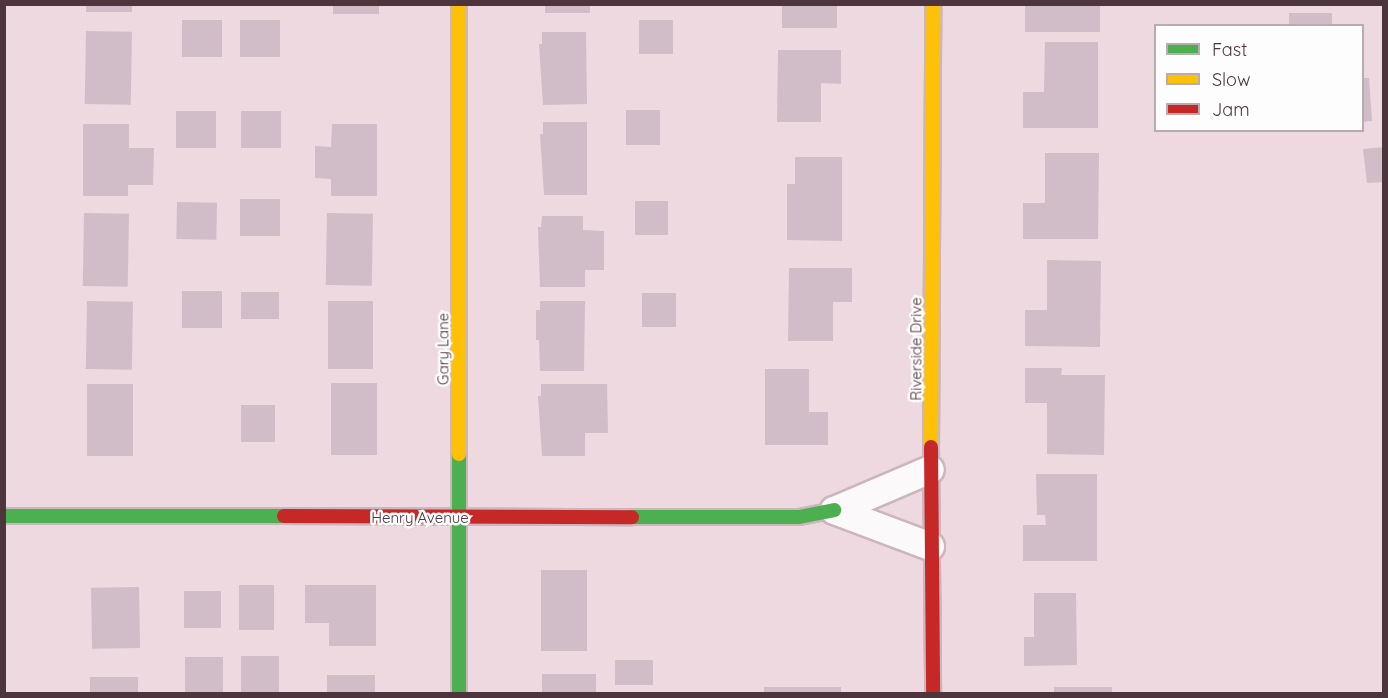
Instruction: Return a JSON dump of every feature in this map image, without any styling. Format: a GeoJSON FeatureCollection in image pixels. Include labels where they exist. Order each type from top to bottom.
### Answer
{"type":"FeatureCollection","features":[{"type":"Feature","properties":{"kind":"street","name":"Gary Lane"},"geometry":{"type":"LineString","coordinates":[[459,4],[459,693]]}},
{"type":"Feature","properties":{"kind":"street","name":"Riverside Drive"},"geometry":{"type":"LineString","coordinates":[[933,4],[930,470],[933,693]]}},
{"type":"Feature","properties":{"kind":"street","name":"Henry Avenue"},"geometry":{"type":"LineString","coordinates":[[4,516],[799,517],[834,510],[930,470]]}},
{"type":"Feature","properties":{"kind":"street"},"geometry":{"type":"LineString","coordinates":[[834,510],[930,546]]}},
{"type":"Feature","properties":{"kind":"building"},"geometry":{"type":"Polygon","coordinates":[[[86,4],[132,4],[132,12],[86,12],[86,4]]]}},
{"type":"Feature","properties":{"kind":"building"},"geometry":{"type":"Polygon","coordinates":[[[333,4],[379,4],[379,14],[333,14],[333,4]]]}},
{"type":"Feature","properties":{"kind":"building"},"geometry":{"type":"Polygon","coordinates":[[[545,4],[590,4],[590,13],[545,13],[545,4]]]}},
{"type":"Feature","properties":{"kind":"building"},"geometry":{"type":"Polygon","coordinates":[[[782,4],[837,4],[837,28],[782,28],[782,4]]]}},
{"type":"Feature","properties":{"kind":"building"},"geometry":{"type":"Polygon","coordinates":[[[1025,4],[1100,4],[1100,32],[1025,32],[1025,4]]]}},
{"type":"Feature","properties":{"kind":"building"},"geometry":{"type":"Polygon","coordinates":[[[1289,13],[1332,13],[1332,24],[1289,24],[1289,13]]]}},
{"type":"Feature","properties":{"kind":"building"},"geometry":{"type":"Polygon","coordinates":[[[182,20],[222,20],[222,57],[182,57],[182,20]]]}},
{"type":"Feature","properties":{"kind":"building"},"geometry":{"type":"Polygon","coordinates":[[[240,20],[280,20],[280,57],[240,57],[240,20]]]}},
{"type":"Feature","properties":{"kind":"building"},"geometry":{"type":"Polygon","coordinates":[[[639,20],[673,20],[673,54],[639,54],[639,20]]]}},
{"type":"Feature","properties":{"kind":"building"},"geometry":{"type":"Polygon","coordinates":[[[86,31],[132,32],[131,105],[85,104],[86,31]]]}},
{"type":"Feature","properties":{"kind":"building"},"geometry":{"type":"Polygon","coordinates":[[[542,32],[586,32],[587,104],[543,105],[539,44],[542,44],[542,32]]]}},
{"type":"Feature","properties":{"kind":"building"},"geometry":{"type":"Polygon","coordinates":[[[1045,42],[1098,42],[1098,128],[1023,128],[1023,92],[1044,92],[1045,42]]]}},
{"type":"Feature","properties":{"kind":"building"},"geometry":{"type":"Polygon","coordinates":[[[778,50],[841,50],[841,84],[821,83],[821,122],[777,122],[778,50]]]}},
{"type":"Feature","properties":{"kind":"building"},"geometry":{"type":"Polygon","coordinates":[[[1364,78],[1369,78],[1372,121],[1364,122],[1364,78]]]}},
{"type":"Feature","properties":{"kind":"building"},"geometry":{"type":"Polygon","coordinates":[[[626,110],[660,110],[660,145],[626,145],[626,110]]]}},
{"type":"Feature","properties":{"kind":"building"},"geometry":{"type":"Polygon","coordinates":[[[176,111],[216,111],[216,148],[176,148],[176,111]]]}},
{"type":"Feature","properties":{"kind":"building"},"geometry":{"type":"Polygon","coordinates":[[[241,111],[281,111],[281,148],[241,148],[241,111]]]}},
{"type":"Feature","properties":{"kind":"building"},"geometry":{"type":"Polygon","coordinates":[[[543,122],[587,122],[587,195],[544,195],[540,134],[543,134],[543,122]]]}},
{"type":"Feature","properties":{"kind":"building"},"geometry":{"type":"Polygon","coordinates":[[[83,124],[129,124],[129,148],[154,148],[153,185],[128,185],[128,196],[83,196],[83,124]]]}},
{"type":"Feature","properties":{"kind":"building"},"geometry":{"type":"Polygon","coordinates":[[[332,124],[377,124],[377,196],[331,196],[331,179],[315,178],[315,146],[331,147],[332,124]]]}},
{"type":"Feature","properties":{"kind":"building"},"geometry":{"type":"Polygon","coordinates":[[[1384,147],[1384,182],[1367,183],[1363,149],[1384,147]]]}},
{"type":"Feature","properties":{"kind":"building"},"geometry":{"type":"Polygon","coordinates":[[[1045,153],[1099,153],[1098,239],[1023,239],[1023,203],[1045,203],[1045,153]]]}},
{"type":"Feature","properties":{"kind":"building"},"geometry":{"type":"Polygon","coordinates":[[[795,157],[842,157],[842,241],[787,240],[787,184],[795,184],[795,157]]]}},
{"type":"Feature","properties":{"kind":"building"},"geometry":{"type":"Polygon","coordinates":[[[240,199],[280,199],[280,236],[240,236],[240,199]]]}},
{"type":"Feature","properties":{"kind":"building"},"geometry":{"type":"Polygon","coordinates":[[[635,201],[668,201],[668,235],[635,235],[635,201]]]}},
{"type":"Feature","properties":{"kind":"building"},"geometry":{"type":"Polygon","coordinates":[[[177,202],[217,203],[216,240],[176,239],[177,202]]]}},
{"type":"Feature","properties":{"kind":"building"},"geometry":{"type":"Polygon","coordinates":[[[84,213],[129,214],[128,287],[83,286],[84,213]]]}},
{"type":"Feature","properties":{"kind":"building"},"geometry":{"type":"Polygon","coordinates":[[[327,213],[373,214],[372,286],[326,285],[327,213]]]}},
{"type":"Feature","properties":{"kind":"building"},"geometry":{"type":"Polygon","coordinates":[[[542,216],[583,216],[583,230],[604,231],[604,270],[585,270],[585,287],[540,287],[538,227],[541,227],[542,216]]]}},
{"type":"Feature","properties":{"kind":"building"},"geometry":{"type":"Polygon","coordinates":[[[1047,260],[1101,261],[1100,347],[1025,346],[1025,310],[1047,310],[1047,260]]]}},
{"type":"Feature","properties":{"kind":"building"},"geometry":{"type":"Polygon","coordinates":[[[789,268],[852,268],[852,302],[833,302],[833,341],[788,341],[789,268]]]}},
{"type":"Feature","properties":{"kind":"building"},"geometry":{"type":"Polygon","coordinates":[[[182,291],[222,291],[222,328],[182,328],[182,291]]]}},
{"type":"Feature","properties":{"kind":"building"},"geometry":{"type":"Polygon","coordinates":[[[241,292],[279,292],[279,319],[241,319],[241,292]]]}},
{"type":"Feature","properties":{"kind":"building"},"geometry":{"type":"Polygon","coordinates":[[[642,293],[676,293],[676,327],[642,327],[642,293]]]}},
{"type":"Feature","properties":{"kind":"building"},"geometry":{"type":"Polygon","coordinates":[[[87,301],[133,302],[132,370],[86,369],[87,301]]]}},
{"type":"Feature","properties":{"kind":"building"},"geometry":{"type":"Polygon","coordinates":[[[328,301],[373,301],[373,369],[328,369],[328,301]]]}},
{"type":"Feature","properties":{"kind":"building"},"geometry":{"type":"Polygon","coordinates":[[[540,301],[585,301],[584,371],[540,371],[539,340],[536,340],[536,310],[540,310],[540,301]]]}},
{"type":"Feature","properties":{"kind":"building"},"geometry":{"type":"Polygon","coordinates":[[[1025,368],[1062,368],[1061,375],[1105,375],[1104,455],[1047,454],[1047,403],[1025,403],[1025,368]]]}},
{"type":"Feature","properties":{"kind":"building"},"geometry":{"type":"Polygon","coordinates":[[[765,369],[809,369],[809,412],[828,412],[828,445],[765,445],[765,369]]]}},
{"type":"Feature","properties":{"kind":"building"},"geometry":{"type":"Polygon","coordinates":[[[331,383],[377,383],[377,455],[331,455],[331,383]]]}},
{"type":"Feature","properties":{"kind":"building"},"geometry":{"type":"Polygon","coordinates":[[[87,384],[133,384],[133,456],[87,456],[87,384]]]}},
{"type":"Feature","properties":{"kind":"building"},"geometry":{"type":"Polygon","coordinates":[[[541,384],[607,384],[608,433],[585,433],[585,456],[542,456],[538,396],[541,396],[541,384]]]}},
{"type":"Feature","properties":{"kind":"building"},"geometry":{"type":"Polygon","coordinates":[[[241,405],[275,405],[275,442],[241,442],[241,405]]]}},
{"type":"Feature","properties":{"kind":"building"},"geometry":{"type":"Polygon","coordinates":[[[1036,474],[1097,474],[1097,561],[1023,561],[1023,525],[1046,525],[1045,515],[1037,515],[1036,474]]]}},
{"type":"Feature","properties":{"kind":"building"},"geometry":{"type":"Polygon","coordinates":[[[541,570],[587,570],[587,651],[541,651],[541,570]]]}},
{"type":"Feature","properties":{"kind":"building"},"geometry":{"type":"Polygon","coordinates":[[[239,585],[274,585],[274,630],[239,630],[239,585]]]}},
{"type":"Feature","properties":{"kind":"building"},"geometry":{"type":"Polygon","coordinates":[[[305,585],[376,585],[376,646],[329,646],[329,623],[305,623],[305,585]]]}},
{"type":"Feature","properties":{"kind":"building"},"geometry":{"type":"Polygon","coordinates":[[[139,587],[140,648],[92,649],[91,588],[139,587]]]}},
{"type":"Feature","properties":{"kind":"building"},"geometry":{"type":"Polygon","coordinates":[[[184,591],[221,591],[221,628],[184,628],[184,591]]]}},
{"type":"Feature","properties":{"kind":"building"},"geometry":{"type":"Polygon","coordinates":[[[1034,593],[1076,593],[1077,665],[1024,666],[1024,637],[1034,637],[1034,593]]]}},
{"type":"Feature","properties":{"kind":"building"},"geometry":{"type":"Polygon","coordinates":[[[241,656],[279,656],[279,693],[241,693],[241,656]]]}},
{"type":"Feature","properties":{"kind":"building"},"geometry":{"type":"Polygon","coordinates":[[[185,657],[223,657],[223,694],[185,694],[185,657]]]}},
{"type":"Feature","properties":{"kind":"building"},"geometry":{"type":"Polygon","coordinates":[[[615,660],[653,660],[653,685],[615,685],[615,660]]]}},
{"type":"Feature","properties":{"kind":"building"},"geometry":{"type":"Polygon","coordinates":[[[542,674],[596,674],[596,694],[542,694],[542,674]]]}},
{"type":"Feature","properties":{"kind":"building"},"geometry":{"type":"Polygon","coordinates":[[[327,675],[375,675],[375,694],[327,694],[327,675]]]}},
{"type":"Feature","properties":{"kind":"building"},"geometry":{"type":"Polygon","coordinates":[[[90,677],[138,677],[138,694],[90,694],[90,677]]]}},
{"type":"Feature","properties":{"kind":"building"},"geometry":{"type":"Polygon","coordinates":[[[764,687],[841,687],[841,694],[764,694],[764,687]]]}},
{"type":"Feature","properties":{"kind":"building"},"geometry":{"type":"Polygon","coordinates":[[[1054,687],[1112,687],[1112,694],[1054,694],[1054,687]]]}},
{"type":"Feature","properties":{"kind":"traffic: fast"},"geometry":{"type":"LineString","coordinates":[[459,454],[459,694]]}},
{"type":"Feature","properties":{"kind":"traffic: fast"},"geometry":{"type":"LineString","coordinates":[[632,517],[799,517],[834,510]]}},
{"type":"Feature","properties":{"kind":"traffic: fast"},"geometry":{"type":"LineString","coordinates":[[4,516],[284,516]]}},
{"type":"Feature","properties":{"kind":"traffic: slow"},"geometry":{"type":"LineString","coordinates":[[459,4],[459,454]]}},
{"type":"Feature","properties":{"kind":"traffic: slow"},"geometry":{"type":"LineString","coordinates":[[931,447],[933,4]]}},
{"type":"Feature","properties":{"kind":"traffic: jam"},"geometry":{"type":"LineString","coordinates":[[931,447],[933,694]]}},
{"type":"Feature","properties":{"kind":"traffic: jam"},"geometry":{"type":"LineString","coordinates":[[284,516],[632,517]]}}]}
